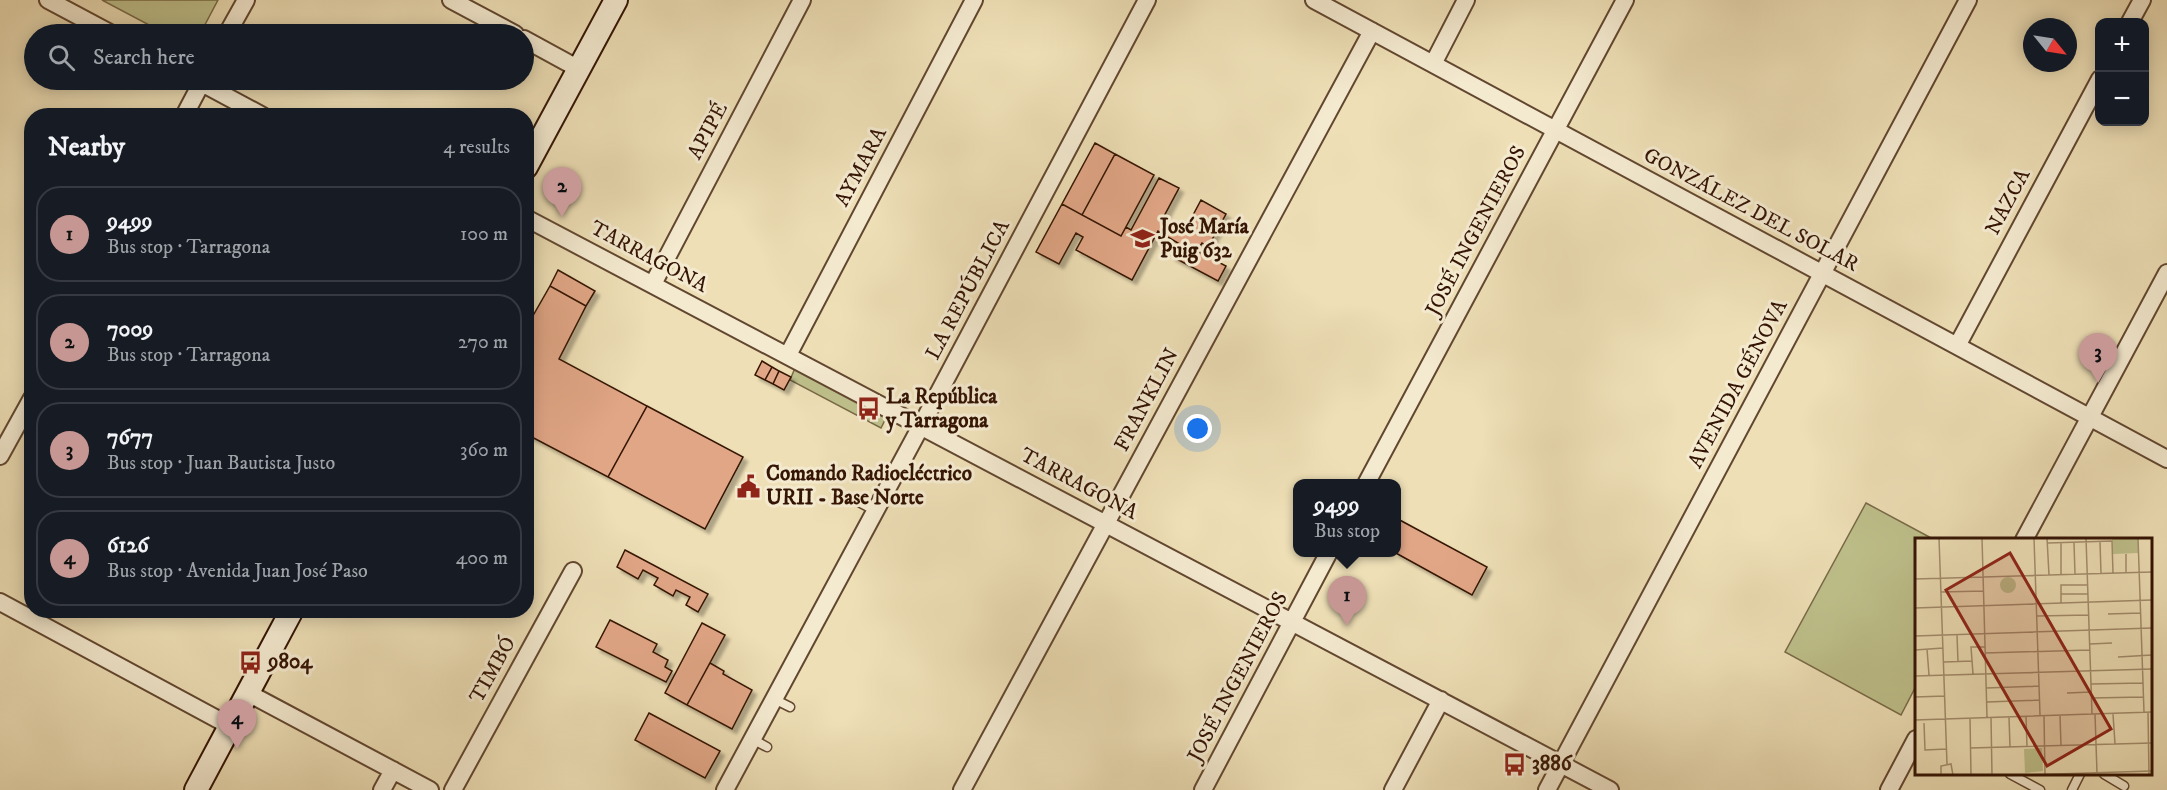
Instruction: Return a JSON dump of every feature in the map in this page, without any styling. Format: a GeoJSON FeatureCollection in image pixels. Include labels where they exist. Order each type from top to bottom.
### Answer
{"type":"FeatureCollection","features":[{"type":"Feature","properties":{"kind":"main road"},"geometry":{"type":"LineString","coordinates":[[534,152],[616,0]]}},
{"type":"Feature","properties":{"kind":"main road"},"geometry":{"type":"LineString","coordinates":[[196,790],[288,618]]}},
{"type":"Feature","properties":{"kind":"street"},"geometry":{"type":"LineString","coordinates":[[48,0],[93,24]]}},
{"type":"Feature","properties":{"kind":"street"},"geometry":{"type":"LineString","coordinates":[[233,24],[246,0]]}},
{"type":"Feature","properties":{"kind":"street"},"geometry":{"type":"LineString","coordinates":[[452,0],[496,24]]}},
{"type":"Feature","properties":{"kind":"street","name":"APIPÉ"},"geometry":{"type":"LineString","coordinates":[[653,284],[802,0]]}},
{"type":"Feature","properties":{"kind":"street","name":"AYMARA"},"geometry":{"type":"LineString","coordinates":[[788,355],[974,0]]}},
{"type":"Feature","properties":{"kind":"street","name":"LA REPÚBLICA"},"geometry":{"type":"LineString","coordinates":[[725,790],[759,743],[774,699],[1147,0]]}},
{"type":"Feature","properties":{"kind":"street","name":"GONZÁLEZ DEL SOLAR"},"geometry":{"type":"LineString","coordinates":[[1314,0],[2167,459]]}},
{"type":"Feature","properties":{"kind":"street"},"geometry":{"type":"LineString","coordinates":[[1433,64],[1466,0]]}},
{"type":"Feature","properties":{"kind":"street","name":"JOSÉ INGENIEROS"},"geometry":{"type":"LineString","coordinates":[[1368,479],[1624,0]]}},
{"type":"Feature","properties":{"kind":"street","name":"AVENIDA GÉNOVA"},"geometry":{"type":"LineString","coordinates":[[1547,790],[1968,0]]}},
{"type":"Feature","properties":{"kind":"street"},"geometry":{"type":"LineString","coordinates":[[2132,18],[2142,0]]}},
{"type":"Feature","properties":{"kind":"street","name":"FRANKLIN"},"geometry":{"type":"LineString","coordinates":[[962,790],[1372,31]]}},
{"type":"Feature","properties":{"kind":"street"},"geometry":{"type":"LineString","coordinates":[[534,44],[579,69]]}},
{"type":"Feature","properties":{"kind":"street","name":"NAZCA"},"geometry":{"type":"LineString","coordinates":[[1957,346],[2095,89]]}},
{"type":"Feature","properties":{"kind":"street"},"geometry":{"type":"LineString","coordinates":[[188,108],[196,90]]}},
{"type":"Feature","properties":{"kind":"street"},"geometry":{"type":"LineString","coordinates":[[218,90],[249,108]]}},
{"type":"Feature","properties":{"kind":"street","name":"TARRAGONA"},"geometry":{"type":"LineString","coordinates":[[534,222],[1610,790]]}},
{"type":"Feature","properties":{"kind":"street"},"geometry":{"type":"LineString","coordinates":[[2025,538],[2167,273]]}},
{"type":"Feature","properties":{"kind":"street"},"geometry":{"type":"LineString","coordinates":[[0,456],[24,412]]}},
{"type":"Feature","properties":{"kind":"street","name":"JOSÉ INGENIEROS"},"geometry":{"type":"LineString","coordinates":[[1203,790],[1326,557]]}},
{"type":"Feature","properties":{"kind":"street","name":"TIMBÓ"},"geometry":{"type":"LineString","coordinates":[[453,790],[573,571]]}},
{"type":"Feature","properties":{"kind":"street"},"geometry":{"type":"LineString","coordinates":[[0,602],[24,615]]}},
{"type":"Feature","properties":{"kind":"street"},"geometry":{"type":"LineString","coordinates":[[30,618],[230,726]]}},
{"type":"Feature","properties":{"kind":"street"},"geometry":{"type":"LineString","coordinates":[[248,693],[430,790]]}},
{"type":"Feature","properties":{"kind":"street"},"geometry":{"type":"LineString","coordinates":[[1393,790],[1441,700]]}},
{"type":"Feature","properties":{"kind":"street"},"geometry":{"type":"LineString","coordinates":[[1889,790],[1915,744]]}},
{"type":"Feature","properties":{"kind":"street"},"geometry":{"type":"LineString","coordinates":[[382,790],[393,770]]}},
{"type":"Feature","properties":{"kind":"lane"},"geometry":{"type":"LineString","coordinates":[[854,499],[876,511]]}},
{"type":"Feature","properties":{"kind":"lane"},"geometry":{"type":"LineString","coordinates":[[774,699],[789,707]]}},
{"type":"Feature","properties":{"kind":"lane"},"geometry":{"type":"LineString","coordinates":[[2012,775],[2040,790]]}},
{"type":"Feature","properties":{"kind":"lane"},"geometry":{"type":"LineString","coordinates":[[2072,790],[2080,775]]}},
{"type":"Feature","properties":{"kind":"lane"},"geometry":{"type":"LineString","coordinates":[[2106,775],[2124,786]]}},
{"type":"Feature","properties":{"kind":"green space"},"geometry":{"type":"Polygon","coordinates":[[[102,0],[218,0],[205,24],[147,24],[102,0]]]}},
{"type":"Feature","properties":{"kind":"green space"},"geometry":{"type":"Polygon","coordinates":[[[795,368],[887,416],[881,428],[790,380],[795,368]]]}},
{"type":"Feature","properties":{"kind":"green space"},"geometry":{"type":"Polygon","coordinates":[[[1866,503],[1931,538],[1915,538],[1915,688],[1901,715],[1785,652],[1866,503]]]}},
{"type":"Feature","properties":{"kind":"building"},"geometry":{"type":"Polygon","coordinates":[[[1095,143],[1115,154],[1082,215],[1062,204],[1095,143]]]}},
{"type":"Feature","properties":{"kind":"building"},"geometry":{"type":"Polygon","coordinates":[[[1115,154],[1154,175],[1121,236],[1082,215],[1115,154]]]}},
{"type":"Feature","properties":{"kind":"building"},"geometry":{"type":"Polygon","coordinates":[[[1159,178],[1179,188],[1162,220],[1184,232],[1201,200],[1226,214],[1208,247],[1202,243],[1197,251],[1226,266],[1218,281],[1171,256],[1178,243],[1158,231],[1132,280],[1076,250],[1083,237],[1076,233],[1059,264],[1036,252],[1062,204],[1121,236],[1126,227],[1131,230],[1159,178]]]}},
{"type":"Feature","properties":{"kind":"building"},"geometry":{"type":"Polygon","coordinates":[[[558,270],[595,291],[586,306],[550,286],[558,270]]]}},
{"type":"Feature","properties":{"kind":"building"},"geometry":{"type":"Polygon","coordinates":[[[550,286],[586,306],[559,359],[647,406],[608,477],[534,438],[534,314],[550,286]]]}},
{"type":"Feature","properties":{"kind":"building"},"geometry":{"type":"Polygon","coordinates":[[[762,361],[772,367],[765,380],[755,375],[762,361]]]}},
{"type":"Feature","properties":{"kind":"building"},"geometry":{"type":"Polygon","coordinates":[[[772,367],[779,371],[773,384],[765,380],[772,367]]]}},
{"type":"Feature","properties":{"kind":"building"},"geometry":{"type":"Polygon","coordinates":[[[779,371],[791,377],[784,390],[773,384],[779,371]]]}},
{"type":"Feature","properties":{"kind":"building"},"geometry":{"type":"Polygon","coordinates":[[[647,406],[743,457],[705,529],[608,477],[647,406]]]}},
{"type":"Feature","properties":{"kind":"building"},"geometry":{"type":"Polygon","coordinates":[[[1401,521],[1487,567],[1472,595],[1401,556],[1401,521]]]}},
{"type":"Feature","properties":{"kind":"building"},"geometry":{"type":"Polygon","coordinates":[[[625,550],[708,594],[698,612],[686,605],[690,597],[676,590],[673,596],[654,585],[658,578],[643,570],[638,579],[617,567],[625,550]]]}},
{"type":"Feature","properties":{"kind":"building"},"geometry":{"type":"Polygon","coordinates":[[[610,620],[657,644],[653,652],[668,660],[665,667],[672,671],[666,682],[596,647],[610,620]]]}},
{"type":"Feature","properties":{"kind":"building"},"geometry":{"type":"Polygon","coordinates":[[[702,623],[725,635],[687,705],[665,693],[702,623]]]}},
{"type":"Feature","properties":{"kind":"building"},"geometry":{"type":"Polygon","coordinates":[[[710,663],[724,671],[723,674],[752,690],[732,729],[687,705],[710,663]]]}},
{"type":"Feature","properties":{"kind":"building"},"geometry":{"type":"Polygon","coordinates":[[[649,713],[720,751],[705,778],[635,740],[649,713]]]}},
{"type":"Feature","properties":{"kind":"place","name":"7009"},"geometry":{"type":"Point","coordinates":[562,217]}},
{"type":"Feature","properties":{"kind":"place","name":"José María Puig 632"},"geometry":{"type":"Point","coordinates":[1142,239]}},
{"type":"Feature","properties":{"kind":"place","name":"7677"},"geometry":{"type":"Point","coordinates":[2098,383]}},
{"type":"Feature","properties":{"kind":"place","name":"La República y Tarragona"},"geometry":{"type":"Point","coordinates":[868,409]}},
{"type":"Feature","properties":{"kind":"place","name":"Comando Radioeléctrico URII - Base Norte"},"geometry":{"type":"Point","coordinates":[748,486]}},
{"type":"Feature","properties":{"kind":"place","name":"9499"},"geometry":{"type":"Point","coordinates":[1347,626]}},
{"type":"Feature","properties":{"kind":"place","name":"9804"},"geometry":{"type":"Point","coordinates":[250,662]}},
{"type":"Feature","properties":{"kind":"place","name":"6126"},"geometry":{"type":"Point","coordinates":[237,749]}},
{"type":"Feature","properties":{"kind":"place","name":"3886"},"geometry":{"type":"Point","coordinates":[1514,764]}}]}
